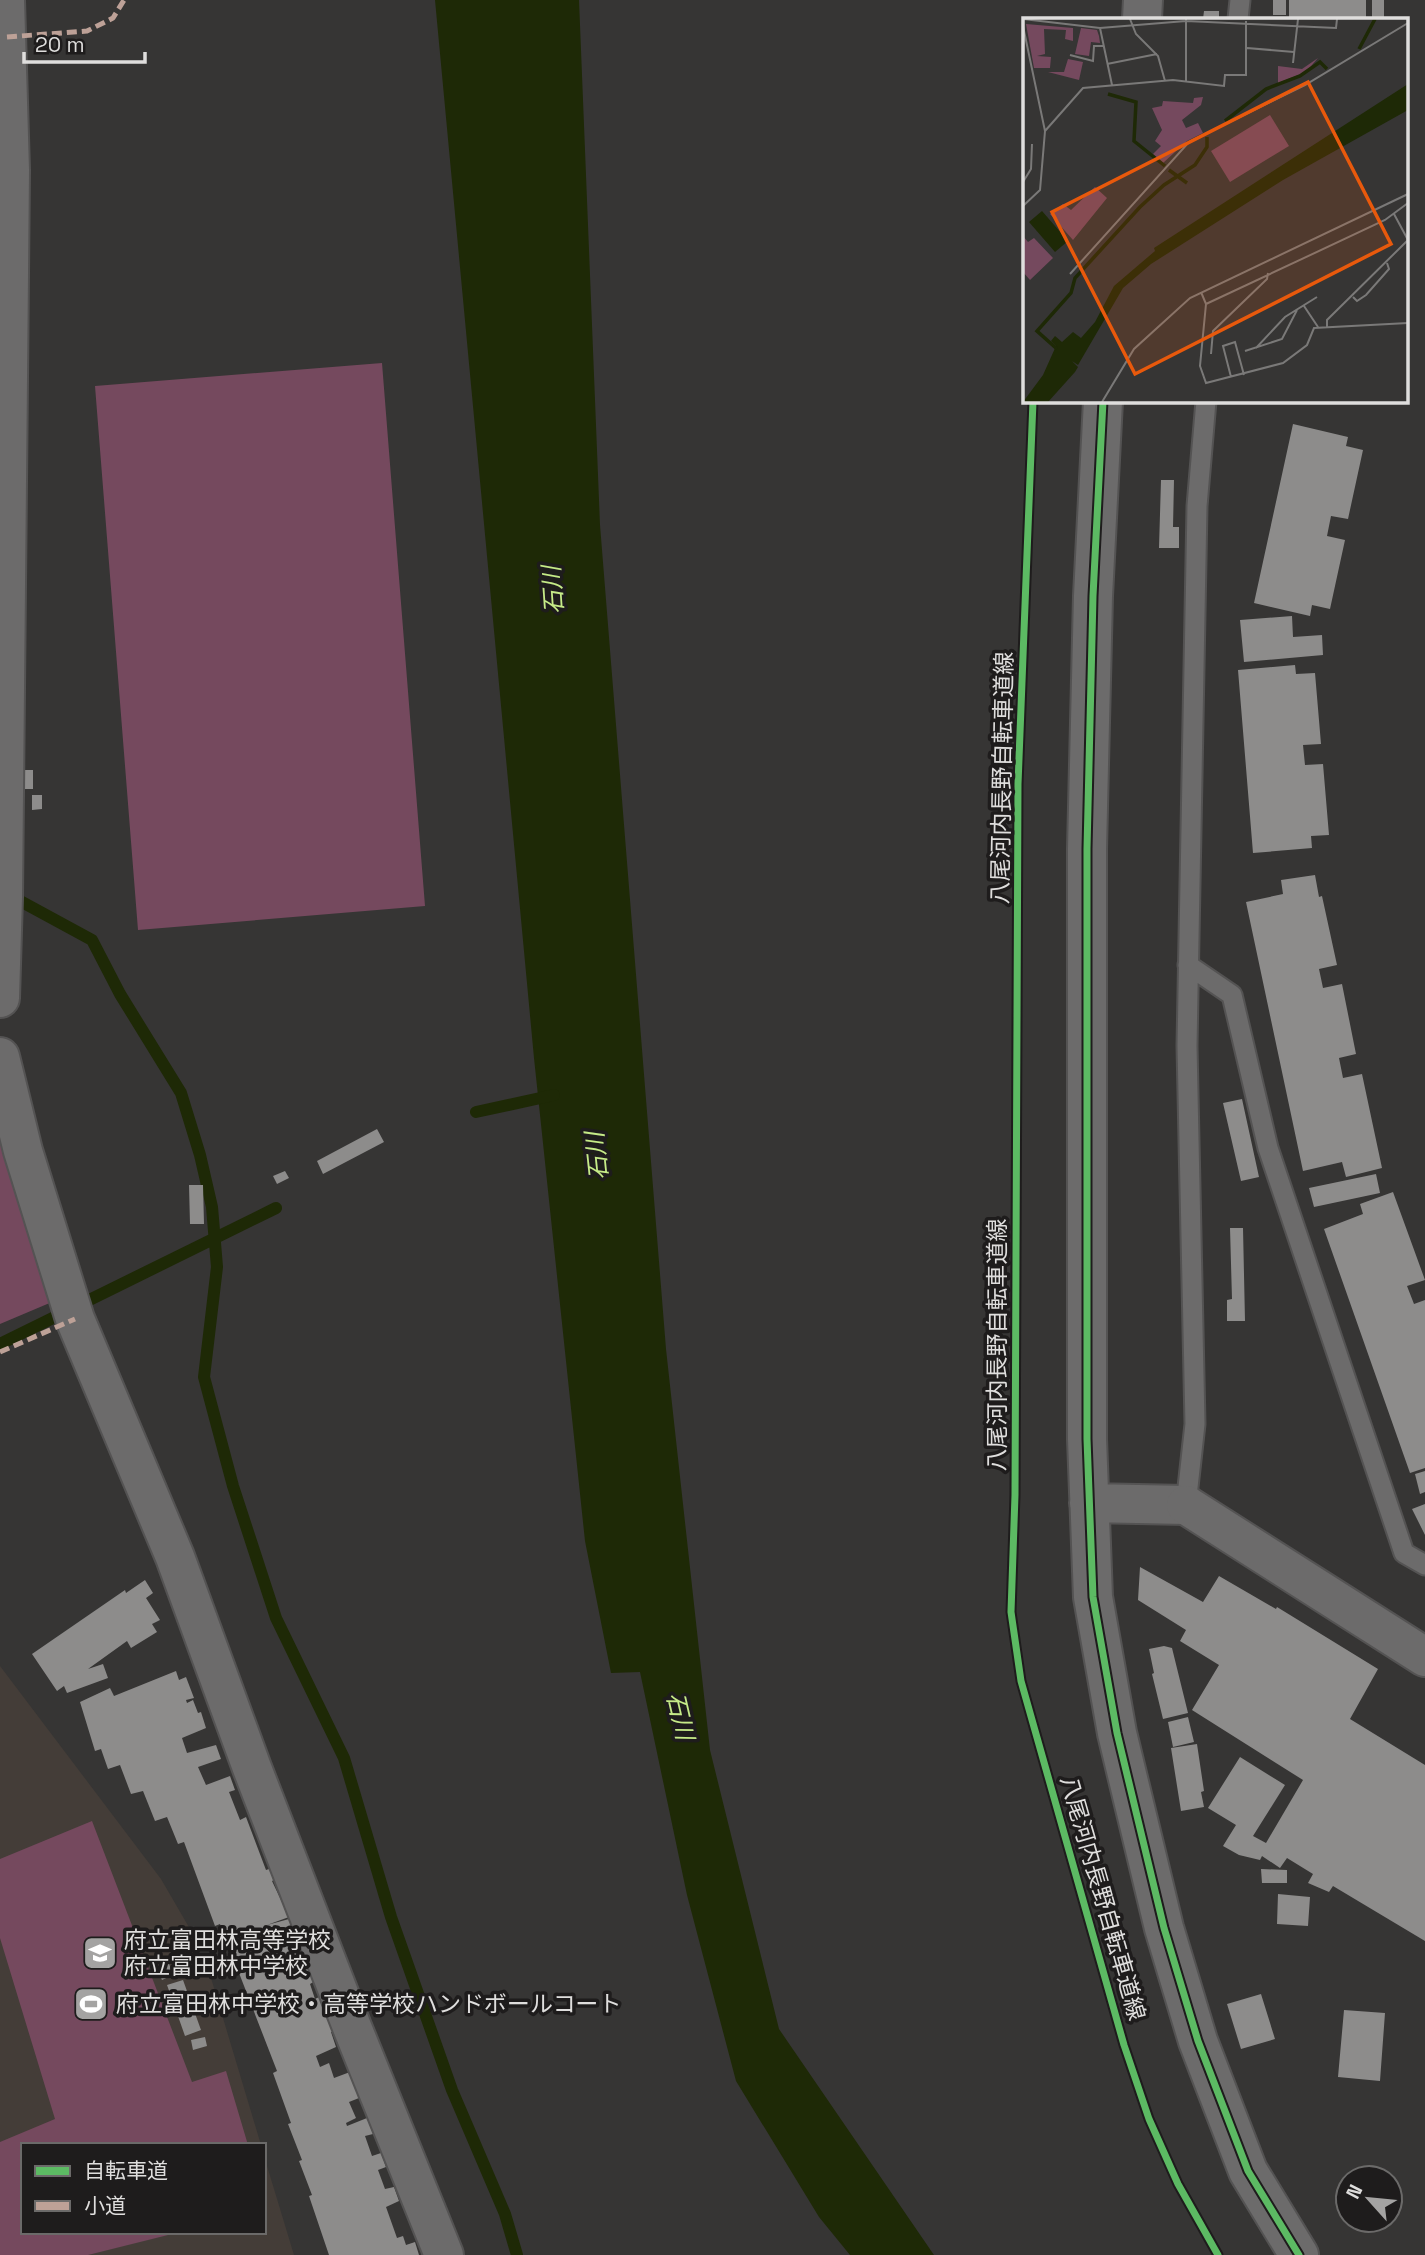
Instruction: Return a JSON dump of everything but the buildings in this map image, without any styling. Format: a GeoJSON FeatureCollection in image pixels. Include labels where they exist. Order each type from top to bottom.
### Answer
{"type":"FeatureCollection","features":[{"type":"Feature","properties":{"kind":"street"},"geometry":{"type":"LineString","coordinates":[[0,998],[10,170],[5,0]]}},
{"type":"Feature","properties":{"kind":"street"},"geometry":{"type":"LineString","coordinates":[[1142,18],[1143,0]]}},
{"type":"Feature","properties":{"kind":"street"},"geometry":{"type":"LineString","coordinates":[[1103,402],[1093,596],[1087,849],[1087,1439],[1093,1597],[1117,1733],[1164,1928],[1198,2041],[1248,2171],[1299,2255]]}},
{"type":"Feature","properties":{"kind":"street"},"geometry":{"type":"LineString","coordinates":[[0,1057],[23,1151],[70,1305],[175,1557],[287,1859],[444,2255]]}},
{"type":"Feature","properties":{"kind":"street"},"geometry":{"type":"LineString","coordinates":[[1090,1503],[1186,1505],[1425,1657]]}},
{"type":"Feature","properties":{"kind":"lane"},"geometry":{"type":"LineString","coordinates":[[1238,18],[1240,0]]}},
{"type":"Feature","properties":{"kind":"lane"},"geometry":{"type":"LineString","coordinates":[[1186,1505],[1195,1424],[1187,1046],[1188,965],[1197,506],[1206,402]]}},
{"type":"Feature","properties":{"kind":"lane"},"geometry":{"type":"LineString","coordinates":[[1188,965],[1232,995],[1268,1148],[1404,1553],[1425,1565]]}},
{"type":"Feature","properties":{"kind":"shaded area"},"geometry":{"type":"Polygon","coordinates":[[[382,363],[425,906],[138,930],[95,386],[382,363]]]}},
{"type":"Feature","properties":{"kind":"shaded area"},"geometry":{"type":"Polygon","coordinates":[[[0,1125],[52,1302],[0,1324],[0,1125]]]}},
{"type":"Feature","properties":{"kind":"shaded area","name":"府立富田林高等学校 府立富田林中学校"},"geometry":{"type":"Polygon","coordinates":[[[0,1666],[161,1879],[190,1929],[211,1978],[260,2143],[21,2143],[21,2234],[266,2234],[266,2163],[294,2255],[0,2255],[0,1666]]]}},
{"type":"Feature","properties":{"kind":"shaded area","name":"府立富田林中学校・高等学校ハンドボールコート"},"geometry":{"type":"Polygon","coordinates":[[[92,1821],[192,2082],[226,2071],[247,2143],[21,2143],[21,2234],[172,2234],[88,2255],[0,2255],[0,2142],[55,2119],[0,1938],[0,1859],[92,1821]]]}},
{"type":"Feature","properties":{"kind":"water","name":"石川"},"geometry":{"type":"Polygon","coordinates":[[[435,0],[579,0],[600,525],[666,1349],[710,1750],[779,2029],[934,2255],[850,2255],[819,2217],[736,2081],[687,1895],[640,1672],[611,1673],[585,1541],[534,1058],[435,0]]]}},
{"type":"Feature","properties":{"kind":"waterway"},"geometry":{"type":"LineString","coordinates":[[11,892],[11,896],[92,940],[120,994],[181,1093],[212,1207],[217,1267],[204,1377],[233,1486],[276,1618],[344,1758],[391,1917],[452,2090],[505,2214],[517,2255]]}},
{"type":"Feature","properties":{"kind":"waterway"},"geometry":{"type":"LineString","coordinates":[[476,1112],[554,1095]]}},
{"type":"Feature","properties":{"kind":"waterway"},"geometry":{"type":"LineString","coordinates":[[0,1344],[276,1208]]}},
{"type":"Feature","properties":{"kind":"marked path"},"geometry":{"type":"LineString","coordinates":[[7,37],[87,31],[113,18],[124,0]]}},
{"type":"Feature","properties":{"kind":"marked path"},"geometry":{"type":"LineString","coordinates":[[0,1352],[75,1319]]}},
{"type":"Feature","properties":{"kind":"cycle path","name":"八尾河内長野自転車道線"},"geometry":{"type":"LineString","coordinates":[[1033,402],[1018,784],[1015,1495],[1011,1612],[1021,1681],[1124,2045],[1149,2119],[1178,2184],[1218,2255]]}},
{"type":"Feature","properties":{"kind":"cycle path"},"geometry":{"type":"LineString","coordinates":[[1103,402],[1093,596],[1087,849],[1087,1439],[1093,1597],[1117,1733],[1164,1928],[1198,2041],[1248,2171],[1299,2255]]}},
{"type":"Feature","properties":{"kind":"place","name":"府立富田林高等学校 府立富田林中学校"},"geometry":{"type":"Point","coordinates":[100,1953]}},
{"type":"Feature","properties":{"kind":"place","name":"府立富田林中学校・高等学校ハンドボールコート"},"geometry":{"type":"Point","coordinates":[91,2004]}}]}
